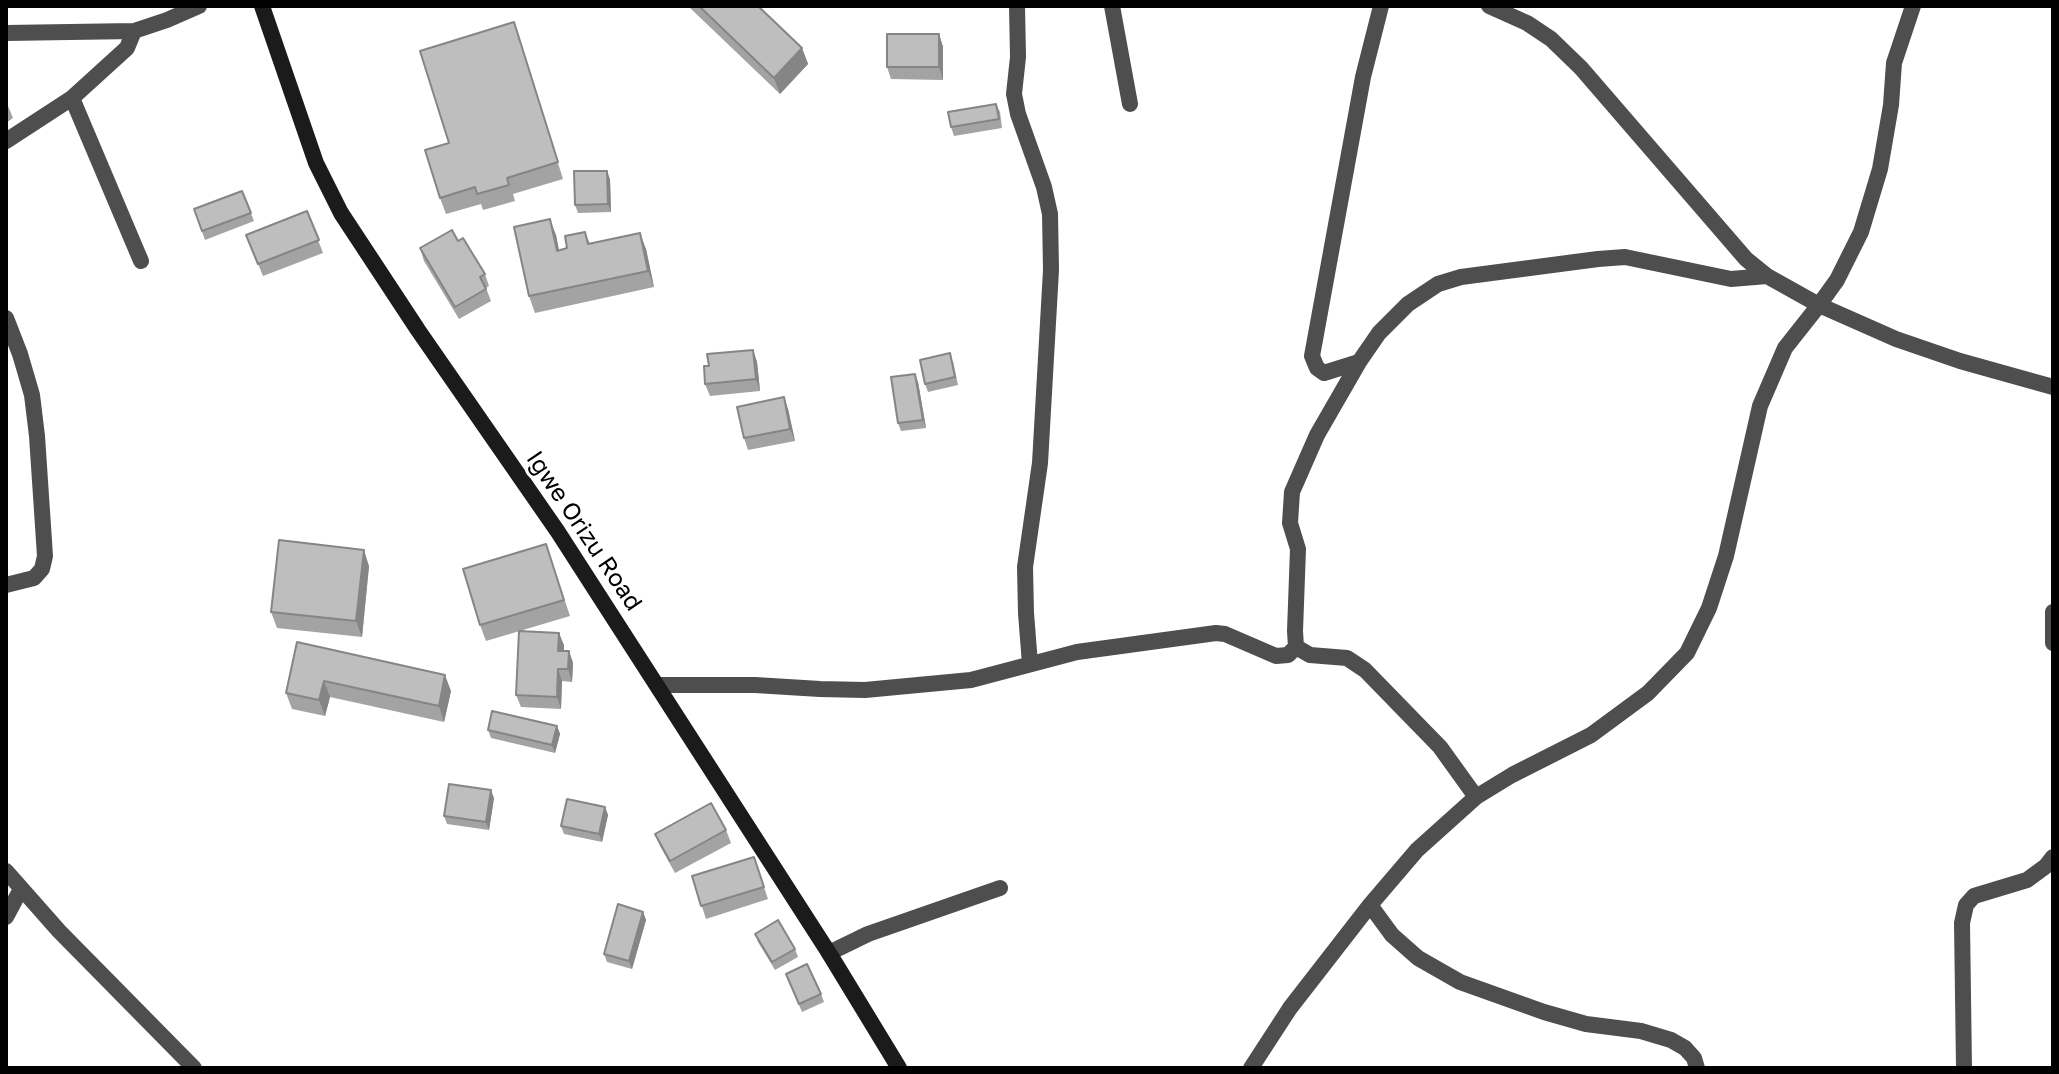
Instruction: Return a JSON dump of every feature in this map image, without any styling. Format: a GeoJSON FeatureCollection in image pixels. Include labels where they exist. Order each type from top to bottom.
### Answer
{"type":"FeatureCollection","features":[{"type":"Feature","properties":{"kind":"main road","name":"Igwe Orizu Road"},"geometry":{"type":"LineString","coordinates":[[262,6],[316,163],[341,213],[558,532],[829,953],[899,1068]]}},
{"type":"Feature","properties":{"kind":"street"},"geometry":{"type":"LineString","coordinates":[[6,33],[134,31],[199,6]]}},
{"type":"Feature","properties":{"kind":"street"},"geometry":{"type":"LineString","coordinates":[[1017,6],[1018,57],[1014,94],[1050,214],[1051,270],[1040,463],[1025,567],[1030,664]]}},
{"type":"Feature","properties":{"kind":"street"},"geometry":{"type":"LineString","coordinates":[[1112,6],[1130,104]]}},
{"type":"Feature","properties":{"kind":"street"},"geometry":{"type":"LineString","coordinates":[[1359,362],[1324,373],[1317,368],[1312,356],[1363,77],[1381,6]]}},
{"type":"Feature","properties":{"kind":"street"},"geometry":{"type":"LineString","coordinates":[[1489,6],[1527,23],[1551,39],[1581,68],[1746,259],[1767,276],[1819,305],[1896,339],[2053,387]]}},
{"type":"Feature","properties":{"kind":"street"},"geometry":{"type":"LineString","coordinates":[[1251,1068],[1290,1008],[1417,850],[1476,797],[1591,735],[1648,693],[1687,653],[1709,608],[1726,556],[1760,406],[1785,348],[1837,280],[1861,232],[1880,169],[1891,105],[1894,63],[1913,6]]}},
{"type":"Feature","properties":{"kind":"street"},"geometry":{"type":"LineString","coordinates":[[6,141],[72,98],[127,48],[134,31]]}},
{"type":"Feature","properties":{"kind":"street"},"geometry":{"type":"LineString","coordinates":[[72,98],[141,261]]}},
{"type":"Feature","properties":{"kind":"street"},"geometry":{"type":"LineString","coordinates":[[657,685],[865,690],[971,680],[1077,652],[1216,633],[1276,656],[1288,655],[1296,647],[1298,549],[1290,523],[1292,492],[1317,435],[1359,362],[1379,333],[1408,304],[1438,284],[1461,277],[1625,257],[1731,279],[1767,276]]}},
{"type":"Feature","properties":{"kind":"street"},"geometry":{"type":"LineString","coordinates":[[6,318],[32,395],[45,556],[42,569],[34,578],[6,585]]}},
{"type":"Feature","properties":{"kind":"street"},"geometry":{"type":"LineString","coordinates":[[2053,612],[2053,643]]}},
{"type":"Feature","properties":{"kind":"street"},"geometry":{"type":"LineString","coordinates":[[1296,647],[1310,655],[1347,658],[1365,670],[1440,747],[1476,797]]}},
{"type":"Feature","properties":{"kind":"street"},"geometry":{"type":"LineString","coordinates":[[1964,1068],[1962,923],[1966,905],[1974,896],[2027,880],[2053,857]]}},
{"type":"Feature","properties":{"kind":"street"},"geometry":{"type":"LineString","coordinates":[[6,871],[59,931],[194,1068]]}},
{"type":"Feature","properties":{"kind":"street"},"geometry":{"type":"LineString","coordinates":[[829,953],[868,934],[1000,888]]}},
{"type":"Feature","properties":{"kind":"street"},"geometry":{"type":"LineString","coordinates":[[6,917],[21,889]]}},
{"type":"Feature","properties":{"kind":"street"},"geometry":{"type":"LineString","coordinates":[[1370,905],[1392,935],[1418,958],[1460,982],[1586,1024],[1641,1031],[1671,1040],[1685,1048],[1694,1058],[1697,1068]]}},
{"type":"Feature","properties":{"kind":"building"},"geometry":{"type":"Polygon","coordinates":[[[699,6],[758,6],[802,48],[774,78],[699,6]]]}},
{"type":"Feature","properties":{"kind":"building"},"geometry":{"type":"Polygon","coordinates":[[[514,22],[558,162],[507,178],[509,185],[477,194],[475,187],[440,198],[425,150],[449,143],[420,51],[514,22]]]}},
{"type":"Feature","properties":{"kind":"building"},"geometry":{"type":"Polygon","coordinates":[[[887,34],[939,34],[939,67],[887,67],[887,34]]]}},
{"type":"Feature","properties":{"kind":"building"},"geometry":{"type":"Polygon","coordinates":[[[996,104],[999,119],[951,127],[948,112],[996,104]]]}},
{"type":"Feature","properties":{"kind":"building"},"geometry":{"type":"Polygon","coordinates":[[[574,171],[607,171],[608,204],[575,205],[574,171]]]}},
{"type":"Feature","properties":{"kind":"building"},"geometry":{"type":"Polygon","coordinates":[[[242,191],[251,213],[202,231],[194,209],[242,191]]]}},
{"type":"Feature","properties":{"kind":"building"},"geometry":{"type":"Polygon","coordinates":[[[307,211],[319,240],[258,264],[246,235],[307,211]]]}},
{"type":"Feature","properties":{"kind":"building"},"geometry":{"type":"Polygon","coordinates":[[[550,219],[557,251],[567,248],[565,236],[585,232],[588,244],[640,233],[648,271],[529,296],[514,227],[550,219]]]}},
{"type":"Feature","properties":{"kind":"building"},"geometry":{"type":"Polygon","coordinates":[[[452,230],[458,241],[463,238],[485,274],[480,277],[486,289],[455,307],[420,248],[452,230]]]}},
{"type":"Feature","properties":{"kind":"building"},"geometry":{"type":"Polygon","coordinates":[[[753,350],[756,379],[705,384],[704,366],[709,366],[707,354],[753,350]]]}},
{"type":"Feature","properties":{"kind":"building"},"geometry":{"type":"Polygon","coordinates":[[[950,353],[955,377],[925,384],[920,360],[950,353]]]}},
{"type":"Feature","properties":{"kind":"building"},"geometry":{"type":"Polygon","coordinates":[[[915,374],[923,420],[898,423],[891,377],[915,374]]]}},
{"type":"Feature","properties":{"kind":"building"},"geometry":{"type":"Polygon","coordinates":[[[784,397],[790,429],[744,438],[737,407],[784,397]]]}},
{"type":"Feature","properties":{"kind":"building"},"geometry":{"type":"Polygon","coordinates":[[[279,540],[364,550],[356,621],[271,612],[279,540]]]}},
{"type":"Feature","properties":{"kind":"building"},"geometry":{"type":"Polygon","coordinates":[[[546,544],[564,600],[480,625],[463,569],[546,544]]]}},
{"type":"Feature","properties":{"kind":"building"},"geometry":{"type":"Polygon","coordinates":[[[519,631],[559,633],[558,651],[569,651],[568,669],[558,669],[557,697],[516,695],[519,631]]]}},
{"type":"Feature","properties":{"kind":"building"},"geometry":{"type":"Polygon","coordinates":[[[297,642],[445,675],[439,706],[324,681],[319,700],[286,693],[297,642]]]}},
{"type":"Feature","properties":{"kind":"building"},"geometry":{"type":"Polygon","coordinates":[[[492,711],[557,726],[552,745],[488,730],[492,711]]]}},
{"type":"Feature","properties":{"kind":"building"},"geometry":{"type":"Polygon","coordinates":[[[449,784],[491,790],[486,822],[444,816],[449,784]]]}},
{"type":"Feature","properties":{"kind":"building"},"geometry":{"type":"Polygon","coordinates":[[[567,799],[605,807],[599,834],[561,826],[567,799]]]}},
{"type":"Feature","properties":{"kind":"building"},"geometry":{"type":"Polygon","coordinates":[[[711,803],[726,830],[670,861],[655,834],[711,803]]]}},
{"type":"Feature","properties":{"kind":"building"},"geometry":{"type":"Polygon","coordinates":[[[754,857],[764,887],[701,906],[692,876],[754,857]]]}},
{"type":"Feature","properties":{"kind":"building"},"geometry":{"type":"Polygon","coordinates":[[[618,904],[643,912],[629,961],[604,954],[618,904]]]}},
{"type":"Feature","properties":{"kind":"building"},"geometry":{"type":"Polygon","coordinates":[[[778,920],[795,949],[772,962],[755,934],[778,920]]]}},
{"type":"Feature","properties":{"kind":"building"},"geometry":{"type":"Polygon","coordinates":[[[807,964],[821,994],[799,1004],[786,974],[807,964]]]}}]}
